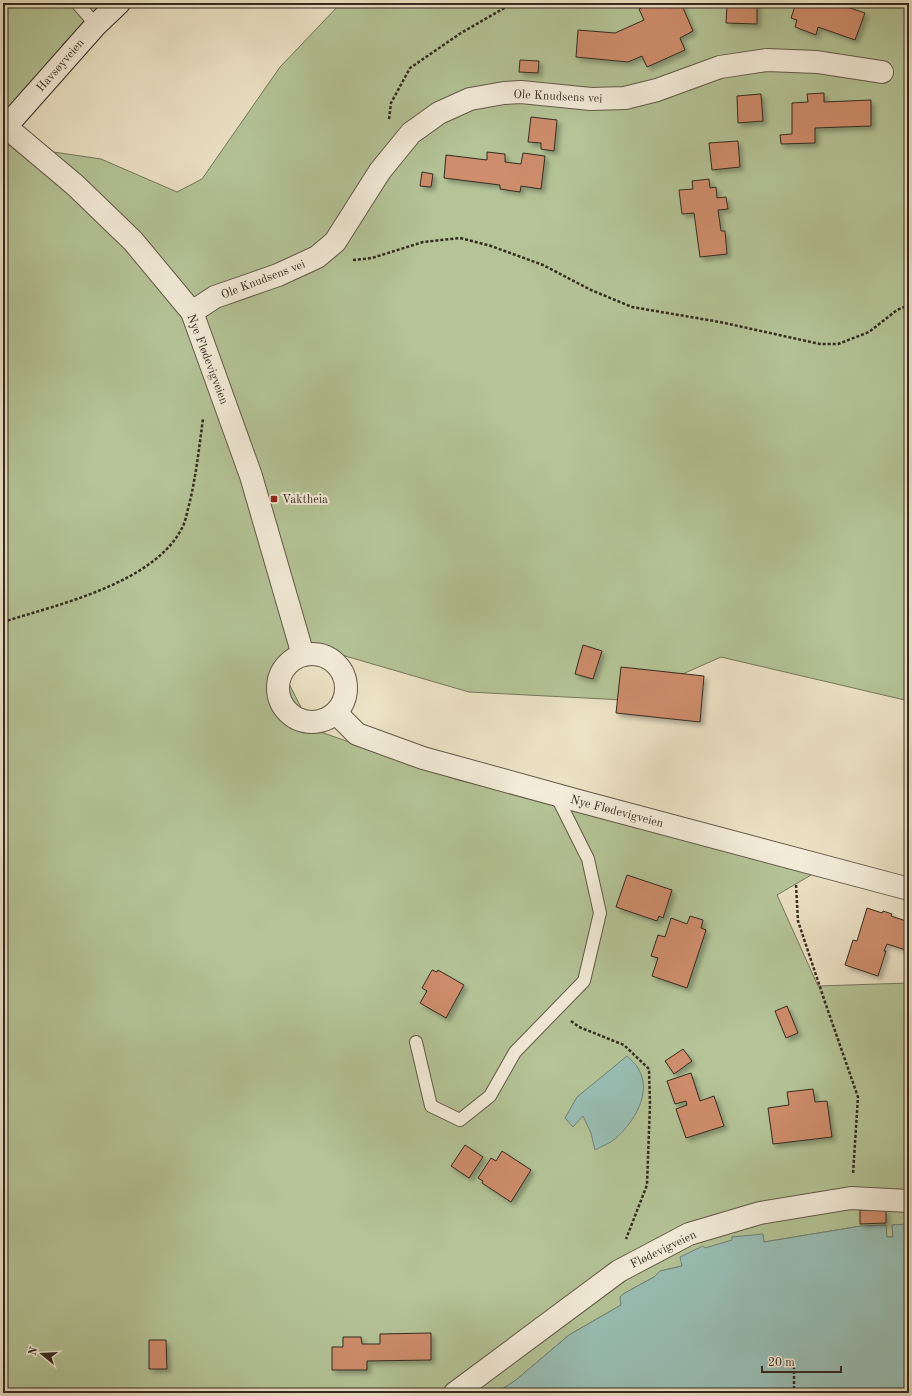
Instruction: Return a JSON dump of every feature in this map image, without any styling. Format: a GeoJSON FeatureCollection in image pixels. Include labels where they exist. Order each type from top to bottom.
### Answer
{"type":"FeatureCollection","features":[{"type":"Feature","properties":{"kind":"street","name":"Havsøyveien"},"geometry":{"type":"LineString","coordinates":[[5,128],[96,25],[119,3]]}},
{"type":"Feature","properties":{"kind":"street","name":"Ole Knudsens vei"},"geometry":{"type":"LineString","coordinates":[[192,312],[215,297],[278,275],[317,257],[335,242],[380,171],[411,133],[439,113],[470,99],[504,93],[521,92],[592,99],[625,98],[657,90],[720,67],[767,60],[817,62],[882,72]]}},
{"type":"Feature","properties":{"kind":"street","name":"Nye Flødevigveien"},"geometry":{"type":"LineString","coordinates":[[5,128],[75,185],[133,241],[192,312],[252,476],[303,656]]}},
{"type":"Feature","properties":{"kind":"street"},"geometry":{"type":"LineString","coordinates":[[314,654],[325,656],[335,662],[342,671],[346,682],[346,693],[343,704],[336,713],[327,719],[316,722],[305,721],[294,717],[286,710],[280,700],[278,689],[280,678],[285,668],[293,660],[303,656],[314,654]]}},
{"type":"Feature","properties":{"kind":"street","name":"Nye Flødevigveien"},"geometry":{"type":"LineString","coordinates":[[336,713],[357,734],[423,758],[909,889]]}},
{"type":"Feature","properties":{"kind":"street","name":"Flødevigveien"},"geometry":{"type":"LineString","coordinates":[[455,1393],[619,1271],[689,1234],[760,1213],[851,1198],[909,1201]]}},
{"type":"Feature","properties":{"kind":"lane"},"geometry":{"type":"LineString","coordinates":[[77,3],[96,25]]}},
{"type":"Feature","properties":{"kind":"lane"},"geometry":{"type":"LineString","coordinates":[[416,1042],[431,1106],[460,1120],[490,1096],[515,1052],[584,981],[600,913],[588,859],[556,795]]}},
{"type":"Feature","properties":{"kind":"path"},"geometry":{"type":"LineString","coordinates":[[391,157],[386,140],[391,103],[410,68],[461,32],[513,3]]}},
{"type":"Feature","properties":{"kind":"path"},"geometry":{"type":"LineString","coordinates":[[317,257],[337,262],[372,258],[424,242],[460,238],[491,246],[543,266],[591,290],[632,307],[720,322],[820,344],[838,344],[869,332],[897,310],[909,305]]}},
{"type":"Feature","properties":{"kind":"path"},"geometry":{"type":"LineString","coordinates":[[3,622],[108,588],[144,568],[169,548],[184,526],[193,490],[204,413]]}},
{"type":"Feature","properties":{"kind":"path"},"geometry":{"type":"LineString","coordinates":[[795,858],[798,921],[858,1097],[851,1198]]}},
{"type":"Feature","properties":{"kind":"path"},"geometry":{"type":"LineString","coordinates":[[557,1010],[579,1027],[624,1045],[649,1069],[650,1104],[647,1185],[626,1236]]}},
{"type":"Feature","properties":{"kind":"path"},"geometry":{"type":"LineString","coordinates":[[794,1366],[794,1393]]}},
{"type":"Feature","properties":{"kind":"green space"},"geometry":{"type":"Polygon","coordinates":[[[3,3],[105,3],[63,44],[6,145],[101,159],[177,192],[202,179],[280,67],[341,3],[909,3],[909,701],[721,657],[624,700],[469,692],[321,649],[279,664],[312,729],[458,780],[823,868],[777,895],[818,986],[909,983],[909,1224],[892,1225],[893,1237],[887,1237],[861,1226],[764,1242],[763,1235],[732,1237],[733,1240],[705,1249],[704,1247],[682,1266],[660,1271],[654,1277],[623,1294],[621,1305],[569,1335],[516,1380],[496,1393],[3,1393],[3,3]]]}},
{"type":"Feature","properties":{"kind":"water"},"geometry":{"type":"Polygon","coordinates":[[[627,1056],[637,1066],[642,1079],[643,1088],[639,1107],[635,1116],[616,1138],[595,1150],[591,1133],[583,1116],[573,1127],[565,1118],[577,1097],[627,1056]]]}},
{"type":"Feature","properties":{"kind":"water"},"geometry":{"type":"Polygon","coordinates":[[[909,1224],[909,1393],[496,1393],[516,1380],[569,1335],[621,1305],[620,1297],[623,1294],[654,1277],[660,1271],[682,1266],[680,1257],[703,1246],[705,1248],[732,1240],[732,1237],[763,1234],[764,1242],[861,1226],[886,1225],[887,1237],[893,1237],[892,1225],[909,1224]]]}},
{"type":"Feature","properties":{"kind":"building"},"geometry":{"type":"Polygon","coordinates":[[[652,3],[668,3],[670,8],[681,3],[693,31],[680,38],[685,50],[647,67],[642,56],[628,62],[576,57],[578,30],[615,33],[644,20],[639,9],[652,3]]]}},
{"type":"Feature","properties":{"kind":"building"},"geometry":{"type":"Polygon","coordinates":[[[727,3],[757,3],[757,24],[726,23],[727,3]]]}},
{"type":"Feature","properties":{"kind":"building"},"geometry":{"type":"Polygon","coordinates":[[[796,3],[835,3],[865,13],[855,40],[818,27],[816,35],[795,27],[797,20],[791,18],[796,3]]]}},
{"type":"Feature","properties":{"kind":"building"},"geometry":{"type":"Polygon","coordinates":[[[520,60],[539,61],[538,73],[519,72],[520,60]]]}},
{"type":"Feature","properties":{"kind":"building"},"geometry":{"type":"Polygon","coordinates":[[[824,93],[824,102],[871,100],[871,126],[815,128],[815,143],[781,144],[780,135],[792,134],[792,103],[808,102],[807,94],[824,93]]]}},
{"type":"Feature","properties":{"kind":"building"},"geometry":{"type":"Polygon","coordinates":[[[761,94],[763,121],[738,123],[737,96],[761,94]]]}},
{"type":"Feature","properties":{"kind":"building"},"geometry":{"type":"Polygon","coordinates":[[[531,117],[557,120],[554,151],[541,149],[541,143],[528,142],[531,117]]]}},
{"type":"Feature","properties":{"kind":"building"},"geometry":{"type":"Polygon","coordinates":[[[738,141],[740,167],[712,170],[709,143],[738,141]]]}},
{"type":"Feature","properties":{"kind":"building"},"geometry":{"type":"Polygon","coordinates":[[[487,152],[505,154],[505,162],[521,164],[523,153],[545,156],[541,189],[521,186],[520,192],[500,189],[500,185],[444,178],[446,155],[487,160],[487,152]]]}},
{"type":"Feature","properties":{"kind":"building"},"geometry":{"type":"Polygon","coordinates":[[[422,172],[433,174],[431,187],[420,186],[422,172]]]}},
{"type":"Feature","properties":{"kind":"building"},"geometry":{"type":"Polygon","coordinates":[[[709,179],[710,188],[716,187],[717,198],[726,197],[728,209],[718,210],[721,231],[725,231],[727,254],[700,257],[694,213],[682,214],[679,190],[693,189],[692,181],[709,179]]]}},
{"type":"Feature","properties":{"kind":"building"},"geometry":{"type":"Polygon","coordinates":[[[583,645],[602,651],[593,679],[575,674],[583,645]]]}},
{"type":"Feature","properties":{"kind":"building"},"geometry":{"type":"Polygon","coordinates":[[[621,667],[704,676],[700,722],[616,713],[621,667]]]}},
{"type":"Feature","properties":{"kind":"building"},"geometry":{"type":"Polygon","coordinates":[[[627,875],[672,890],[663,918],[659,916],[657,921],[616,907],[627,875]]]}},
{"type":"Feature","properties":{"kind":"building"},"geometry":{"type":"Polygon","coordinates":[[[867,908],[882,913],[883,911],[892,914],[891,916],[909,922],[909,951],[887,944],[878,976],[845,965],[853,940],[857,941],[867,908]]]}},
{"type":"Feature","properties":{"kind":"building"},"geometry":{"type":"Polygon","coordinates":[[[690,916],[703,920],[701,928],[706,930],[687,988],[652,976],[658,958],[651,956],[658,935],[665,937],[671,918],[687,924],[690,916]]]}},
{"type":"Feature","properties":{"kind":"building"},"geometry":{"type":"Polygon","coordinates":[[[432,970],[437,972],[438,970],[464,985],[446,1018],[420,1003],[427,991],[422,988],[432,970]]]}},
{"type":"Feature","properties":{"kind":"building"},"geometry":{"type":"Polygon","coordinates":[[[787,1006],[798,1033],[786,1038],[775,1011],[787,1006]]]}},
{"type":"Feature","properties":{"kind":"building"},"geometry":{"type":"Polygon","coordinates":[[[683,1049],[692,1061],[674,1074],[665,1061],[683,1049]]]}},
{"type":"Feature","properties":{"kind":"building"},"geometry":{"type":"Polygon","coordinates":[[[691,1073],[700,1101],[714,1096],[724,1126],[686,1138],[676,1109],[687,1105],[686,1101],[675,1104],[667,1081],[691,1073]]]}},
{"type":"Feature","properties":{"kind":"building"},"geometry":{"type":"Polygon","coordinates":[[[813,1089],[815,1102],[827,1101],[832,1137],[773,1144],[768,1108],[789,1105],[787,1092],[813,1089]]]}},
{"type":"Feature","properties":{"kind":"building"},"geometry":{"type":"Polygon","coordinates":[[[465,1145],[483,1157],[469,1178],[451,1166],[465,1145]]]}},
{"type":"Feature","properties":{"kind":"building"},"geometry":{"type":"Polygon","coordinates":[[[502,1151],[531,1170],[511,1202],[482,1183],[483,1181],[478,1178],[491,1158],[496,1161],[502,1151]]]}},
{"type":"Feature","properties":{"kind":"building"},"geometry":{"type":"Polygon","coordinates":[[[860,1210],[886,1210],[886,1223],[860,1224],[860,1210]]]}},
{"type":"Feature","properties":{"kind":"building"},"geometry":{"type":"Polygon","coordinates":[[[431,1333],[431,1360],[367,1361],[367,1370],[332,1370],[332,1347],[343,1347],[343,1337],[361,1337],[362,1344],[380,1344],[380,1334],[431,1333]]]}},
{"type":"Feature","properties":{"kind":"building"},"geometry":{"type":"Polygon","coordinates":[[[149,1340],[166,1340],[167,1369],[149,1369],[149,1340]]]}},
{"type":"Feature","properties":{"kind":"place","name":"Vaktheia"},"geometry":{"type":"Point","coordinates":[274,499]}}]}
